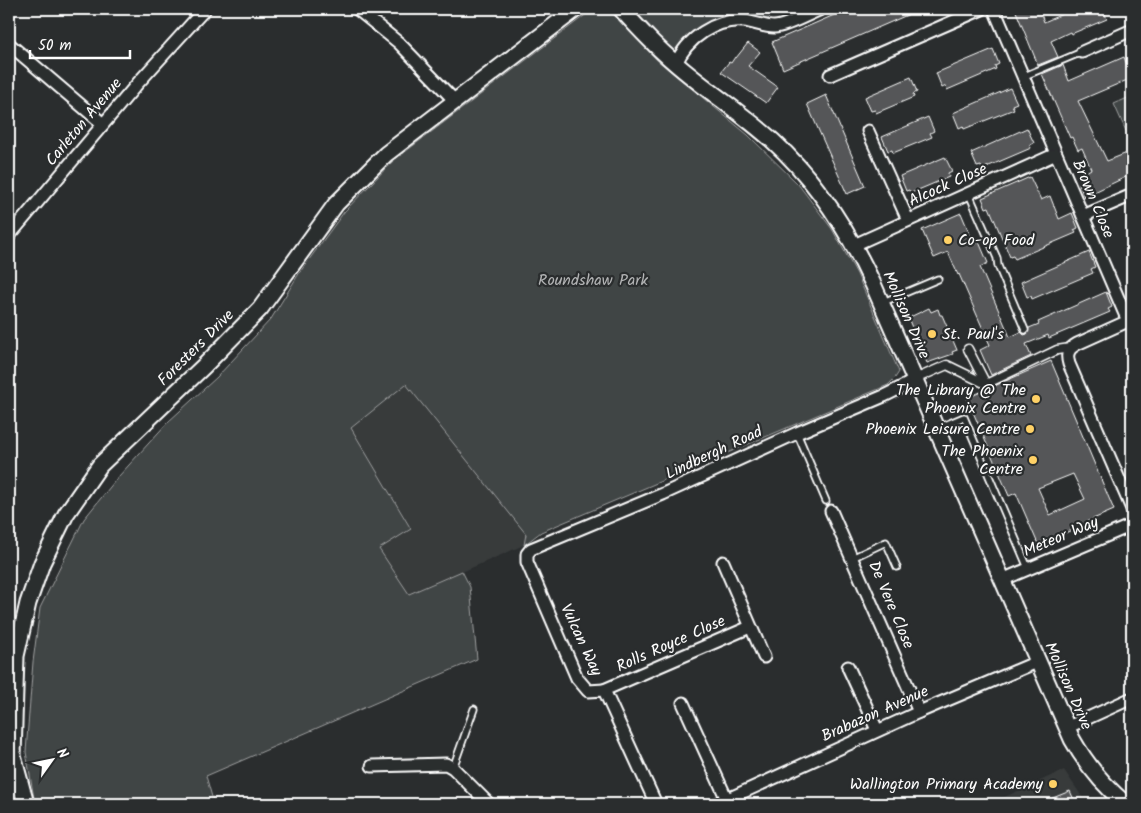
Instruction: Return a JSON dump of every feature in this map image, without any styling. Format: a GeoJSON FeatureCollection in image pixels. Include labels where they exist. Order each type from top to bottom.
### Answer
{"type":"FeatureCollection","features":[{"type":"Feature","properties":{"kind":"main road","name":"Foresters Drive"},"geometry":{"type":"LineString","coordinates":[[26,804],[13,756],[12,656],[42,563],[66,514],[100,465],[204,366],[260,309],[336,204],[386,154],[576,9]]}},
{"type":"Feature","properties":{"kind":"main road","name":"Mollison Drive"},"geometry":{"type":"LineString","coordinates":[[621,9],[676,64],[778,146],[822,196],[854,245],[882,303],[1066,728],[1091,768],[1103,783],[1126,804]]}},
{"type":"Feature","properties":{"kind":"street","name":"Carleton Avenue"},"geometry":{"type":"LineString","coordinates":[[9,236],[103,124],[205,9]]}},
{"type":"Feature","properties":{"kind":"street"},"geometry":{"type":"LineString","coordinates":[[356,9],[399,44],[455,101]]}},
{"type":"Feature","properties":{"kind":"street"},"geometry":{"type":"LineString","coordinates":[[676,64],[679,57],[690,44],[707,30],[726,21],[776,27],[821,9]]}},
{"type":"Feature","properties":{"kind":"street"},"geometry":{"type":"LineString","coordinates":[[830,75],[982,9]]}},
{"type":"Feature","properties":{"kind":"street","name":"Brown Close"},"geometry":{"type":"LineString","coordinates":[[994,9],[1022,77],[1130,321],[1070,348]]}},
{"type":"Feature","properties":{"kind":"street"},"geometry":{"type":"LineString","coordinates":[[1082,52],[1131,33]]}},
{"type":"Feature","properties":{"kind":"street"},"geometry":{"type":"LineString","coordinates":[[9,44],[103,124]]}},
{"type":"Feature","properties":{"kind":"street"},"geometry":{"type":"LineString","coordinates":[[868,130],[908,220]]}},
{"type":"Feature","properties":{"kind":"street","name":"Alcock Close"},"geometry":{"type":"LineString","coordinates":[[854,245],[1056,154]]}},
{"type":"Feature","properties":{"kind":"street"},"geometry":{"type":"LineString","coordinates":[[1083,216],[1132,195]]}},
{"type":"Feature","properties":{"kind":"street"},"geometry":{"type":"LineString","coordinates":[[986,384],[1057,350],[1070,348]]}},
{"type":"Feature","properties":{"kind":"street"},"geometry":{"type":"LineString","coordinates":[[1070,348],[1067,355],[1069,364],[1132,509]]}},
{"type":"Feature","properties":{"kind":"street"},"geometry":{"type":"LineString","coordinates":[[968,349],[986,384]]}},
{"type":"Feature","properties":{"kind":"street"},"geometry":{"type":"LineString","coordinates":[[915,379],[947,365],[986,384]]}},
{"type":"Feature","properties":{"kind":"street","name":"Lindbergh Road"},"geometry":{"type":"LineString","coordinates":[[527,554],[531,549],[664,494],[797,433],[906,386],[915,379]]}},
{"type":"Feature","properties":{"kind":"street","name":"De Vere Close"},"geometry":{"type":"LineString","coordinates":[[829,506],[919,712]]}},
{"type":"Feature","properties":{"kind":"street","name":"Meteor Way"},"geometry":{"type":"LineString","coordinates":[[1002,580],[1132,525]]}},
{"type":"Feature","properties":{"kind":"street","name":"Vulcan Way"},"geometry":{"type":"LineString","coordinates":[[527,554],[527,562],[577,678],[588,691],[604,690],[656,804]]}},
{"type":"Feature","properties":{"kind":"street","name":"Rolls Royce Close"},"geometry":{"type":"LineString","coordinates":[[722,562],[764,658]]}},
{"type":"Feature","properties":{"kind":"street","name":"Rolls Royce Close"},"geometry":{"type":"LineString","coordinates":[[604,690],[750,626]]}},
{"type":"Feature","properties":{"kind":"street","name":"Brabazon Avenue"},"geometry":{"type":"LineString","coordinates":[[725,803],[877,730],[1037,662]]}},
{"type":"Feature","properties":{"kind":"street"},"geometry":{"type":"LineString","coordinates":[[848,668],[877,730]]}},
{"type":"Feature","properties":{"kind":"street"},"geometry":{"type":"LineString","coordinates":[[1066,728],[1132,698]]}},
{"type":"Feature","properties":{"kind":"street"},"geometry":{"type":"LineString","coordinates":[[682,703],[725,803]]}},
{"type":"Feature","properties":{"kind":"street"},"geometry":{"type":"LineString","coordinates":[[372,766],[446,764],[453,768],[489,804]]}},
{"type":"Feature","properties":{"kind":"lane"},"geometry":{"type":"LineString","coordinates":[[1022,77],[1082,52]]}},
{"type":"Feature","properties":{"kind":"lane"},"geometry":{"type":"LineString","coordinates":[[969,194],[997,258],[998,266],[1025,330]]}},
{"type":"Feature","properties":{"kind":"lane"},"geometry":{"type":"LineString","coordinates":[[882,303],[938,279]]}},
{"type":"Feature","properties":{"kind":"lane"},"geometry":{"type":"LineString","coordinates":[[936,429],[964,417],[1028,568]]}},
{"type":"Feature","properties":{"kind":"lane"},"geometry":{"type":"LineString","coordinates":[[797,433],[829,506]]}},
{"type":"Feature","properties":{"kind":"lane"},"geometry":{"type":"LineString","coordinates":[[852,558],[886,542],[897,567]]}},
{"type":"Feature","properties":{"kind":"lane"},"geometry":{"type":"LineString","coordinates":[[453,768],[474,709]]}},
{"type":"Feature","properties":{"kind":"shaded area"},"geometry":{"type":"Polygon","coordinates":[[[406,383],[526,534],[524,545],[409,595],[379,549],[411,528],[351,428],[406,383]]]}},
{"type":"Feature","properties":{"kind":"shaded area","name":"Wallington Primary Academy"},"geometry":{"type":"Polygon","coordinates":[[[1064,770],[1087,804],[989,804],[1064,770]]]}},
{"type":"Feature","properties":{"kind":"green space","name":"Roundshaw Park"},"geometry":{"type":"Polygon","coordinates":[[[599,9],[614,15],[657,60],[748,135],[798,184],[832,229],[857,274],[899,372],[895,378],[888,385],[541,532],[524,545],[526,534],[406,384],[351,428],[411,529],[379,549],[409,594],[462,571],[470,587],[477,659],[206,776],[214,804],[35,804],[26,752],[33,662],[40,608],[84,519],[119,476],[168,422],[217,377],[271,319],[300,272],[344,212],[393,161],[588,13],[599,9]]]}},
{"type":"Feature","properties":{"kind":"green space"},"geometry":{"type":"Polygon","coordinates":[[[638,9],[778,9],[768,19],[738,16],[716,20],[674,52],[640,16],[638,9]]]}},
{"type":"Feature","properties":{"kind":"green space"},"geometry":{"type":"Polygon","coordinates":[[[1132,96],[1132,128],[1126,131],[1114,104],[1132,96]]]}},
{"type":"Feature","properties":{"kind":"building"},"geometry":{"type":"Polygon","coordinates":[[[848,9],[921,9],[783,69],[772,42],[848,9]]]}},
{"type":"Feature","properties":{"kind":"building"},"geometry":{"type":"Polygon","coordinates":[[[1015,9],[1039,9],[1044,22],[1074,9],[1103,9],[1107,19],[1051,41],[1058,57],[1038,65],[1015,9]]]}},
{"type":"Feature","properties":{"kind":"building"},"geometry":{"type":"Polygon","coordinates":[[[748,43],[760,52],[748,66],[778,87],[766,103],[721,72],[748,43]]]}},
{"type":"Feature","properties":{"kind":"building"},"geometry":{"type":"Polygon","coordinates":[[[993,49],[999,64],[995,66],[996,69],[947,90],[946,86],[942,88],[936,73],[993,49]]]}},
{"type":"Feature","properties":{"kind":"building"},"geometry":{"type":"Polygon","coordinates":[[[1124,57],[1132,78],[1078,101],[1107,161],[1132,151],[1132,174],[1084,197],[1079,183],[1081,182],[1079,176],[1091,169],[1082,148],[1078,150],[1072,137],[1070,138],[1042,74],[1063,65],[1069,81],[1124,57]]]}},
{"type":"Feature","properties":{"kind":"building"},"geometry":{"type":"Polygon","coordinates":[[[911,77],[917,92],[913,94],[914,97],[876,113],[875,110],[871,111],[865,97],[911,77]]]}},
{"type":"Feature","properties":{"kind":"building"},"geometry":{"type":"Polygon","coordinates":[[[1010,88],[1017,103],[1012,105],[1014,109],[964,129],[963,126],[959,128],[953,113],[1010,88]]]}},
{"type":"Feature","properties":{"kind":"building"},"geometry":{"type":"Polygon","coordinates":[[[826,95],[865,186],[847,194],[807,104],[826,95]]]}},
{"type":"Feature","properties":{"kind":"building"},"geometry":{"type":"Polygon","coordinates":[[[928,117],[934,131],[930,133],[932,137],[893,153],[892,150],[888,151],[882,137],[928,117]]]}},
{"type":"Feature","properties":{"kind":"building"},"geometry":{"type":"Polygon","coordinates":[[[1027,128],[1034,143],[1030,145],[1031,148],[982,169],[981,166],[977,167],[971,153],[1027,128]]]}},
{"type":"Feature","properties":{"kind":"building"},"geometry":{"type":"Polygon","coordinates":[[[945,157],[952,171],[948,173],[949,177],[911,193],[909,190],[906,191],[900,176],[945,157]]]}},
{"type":"Feature","properties":{"kind":"building"},"geometry":{"type":"Polygon","coordinates":[[[1030,177],[1041,200],[1050,196],[1059,219],[1072,213],[1078,228],[1074,230],[1076,233],[1015,259],[1013,256],[1010,257],[989,207],[986,208],[982,198],[1030,177]]]}},
{"type":"Feature","properties":{"kind":"building"},"geometry":{"type":"Polygon","coordinates":[[[961,213],[974,244],[979,242],[988,263],[980,267],[1010,337],[1021,332],[1024,335],[1027,334],[1029,328],[1039,324],[1038,322],[1106,292],[1112,307],[1108,309],[1110,312],[1049,338],[1048,335],[1026,344],[1031,356],[991,375],[980,350],[990,345],[959,274],[948,252],[934,258],[922,230],[961,213]]]}},
{"type":"Feature","properties":{"kind":"building"},"geometry":{"type":"Polygon","coordinates":[[[1089,252],[1095,267],[1091,269],[1093,273],[1032,299],[1031,296],[1027,297],[1021,282],[1089,252]]]}},
{"type":"Feature","properties":{"kind":"building","name":"St. Paul's"},"geometry":{"type":"Polygon","coordinates":[[[929,308],[931,312],[938,309],[940,315],[942,315],[957,350],[952,352],[953,354],[927,363],[908,318],[929,308]]]}},
{"type":"Feature","properties":{"kind":"building","name":"Phoenix Leisure Centre"},"geometry":{"type":"Polygon","coordinates":[[[1051,361],[1114,510],[1086,522],[1087,524],[1038,544],[1016,493],[1009,496],[967,398],[1051,361]],[[1073,474],[1038,488],[1050,515],[1085,499],[1073,474]]]}},
{"type":"Feature","properties":{"kind":"building"},"geometry":{"type":"Polygon","coordinates":[[[1070,791],[1076,804],[1038,804],[1070,791]]]}},
{"type":"Feature","properties":{"kind":"place","name":"Co-op Food"},"geometry":{"type":"Point","coordinates":[948,240]}},
{"type":"Feature","properties":{"kind":"place","name":"St. Paul's"},"geometry":{"type":"Point","coordinates":[932,334]}},
{"type":"Feature","properties":{"kind":"place","name":"The Library @ The Phoenix Centre"},"geometry":{"type":"Point","coordinates":[1036,399]}},
{"type":"Feature","properties":{"kind":"place","name":"Phoenix Leisure Centre"},"geometry":{"type":"Point","coordinates":[1030,429]}},
{"type":"Feature","properties":{"kind":"place","name":"The Phoenix Centre"},"geometry":{"type":"Point","coordinates":[1033,460]}},
{"type":"Feature","properties":{"kind":"place","name":"Wallington Primary Academy"},"geometry":{"type":"Point","coordinates":[1053,784]}}]}
